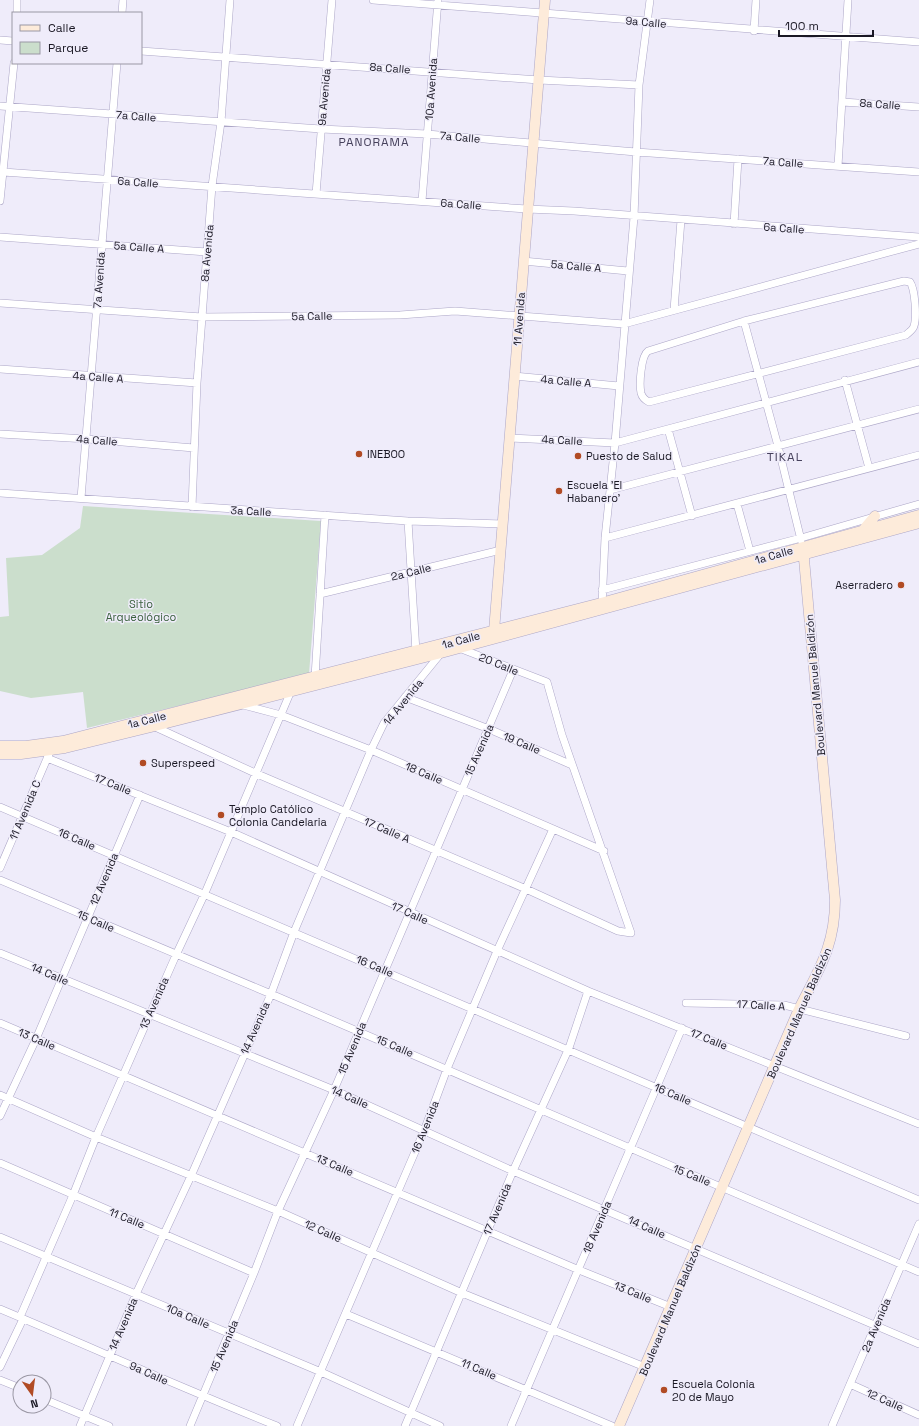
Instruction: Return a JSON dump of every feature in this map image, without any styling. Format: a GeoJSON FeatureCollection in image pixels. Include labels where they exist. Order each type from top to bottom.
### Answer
{"type":"FeatureCollection","features":[{"type":"Feature","properties":{"kind":"main road","name":"11 Avenida"},"geometry":{"type":"LineString","coordinates":[[495,634],[527,209],[545,0]]}},
{"type":"Feature","properties":{"kind":"main road","name":"1a Calle"},"geometry":{"type":"LineString","coordinates":[[848,538],[864,529],[919,515]]}},
{"type":"Feature","properties":{"kind":"main road"},"geometry":{"type":"LineString","coordinates":[[864,529],[875,516]]}},
{"type":"Feature","properties":{"kind":"main road","name":"1a Calle"},"geometry":{"type":"LineString","coordinates":[[0,746],[64,745],[150,723],[315,677],[602,607],[802,546],[919,523]]}},
{"type":"Feature","properties":{"kind":"main road","name":"Boulevard Manuel Baldizón"},"geometry":{"type":"LineString","coordinates":[[619,1426],[749,1127],[774,1065],[799,1009],[828,951],[833,934],[836,900],[802,546]]}},
{"type":"Feature","properties":{"kind":"main road","name":"1a Calle"},"geometry":{"type":"LineString","coordinates":[[150,723],[241,704],[441,653],[455,644]]}},
{"type":"Feature","properties":{"kind":"main road","name":"1a Calle"},"geometry":{"type":"LineString","coordinates":[[0,754],[48,754],[64,745]]}},
{"type":"Feature","properties":{"kind":"street"},"geometry":{"type":"LineString","coordinates":[[17,0],[17,12]]}},
{"type":"Feature","properties":{"kind":"street"},"geometry":{"type":"LineString","coordinates":[[122,12],[123,0]]}},
{"type":"Feature","properties":{"kind":"street","name":"8a Avenida"},"geometry":{"type":"LineString","coordinates":[[192,507],[196,383],[212,186],[221,122],[230,0]]}},
{"type":"Feature","properties":{"kind":"street","name":"9a Avenida"},"geometry":{"type":"LineString","coordinates":[[316,194],[332,0]]}},
{"type":"Feature","properties":{"kind":"street","name":"9a Calle"},"geometry":{"type":"LineString","coordinates":[[373,0],[438,3],[544,14],[754,31],[919,42]]}},
{"type":"Feature","properties":{"kind":"street"},"geometry":{"type":"LineString","coordinates":[[602,607],[605,538],[615,443],[628,271],[634,217],[639,85],[649,22],[650,0]]}},
{"type":"Feature","properties":{"kind":"street"},"geometry":{"type":"LineString","coordinates":[[754,31],[756,0]]}},
{"type":"Feature","properties":{"kind":"street"},"geometry":{"type":"LineString","coordinates":[[838,166],[848,0]]}},
{"type":"Feature","properties":{"kind":"street","name":"10a Avenida"},"geometry":{"type":"LineString","coordinates":[[422,201],[438,3]]}},
{"type":"Feature","properties":{"kind":"street"},"geometry":{"type":"LineString","coordinates":[[0,40],[12,42]]}},
{"type":"Feature","properties":{"kind":"street","name":"8a Calle"},"geometry":{"type":"LineString","coordinates":[[142,51],[432,71],[538,80],[639,85]]}},
{"type":"Feature","properties":{"kind":"street"},"geometry":{"type":"LineString","coordinates":[[0,201],[14,64]]}},
{"type":"Feature","properties":{"kind":"street","name":"7a Avenida"},"geometry":{"type":"LineString","coordinates":[[81,498],[92,377],[96,310],[109,180],[117,64]]}},
{"type":"Feature","properties":{"kind":"street","name":"8a Calle"},"geometry":{"type":"LineString","coordinates":[[842,102],[919,107]]}},
{"type":"Feature","properties":{"kind":"street","name":"7a Calle"},"geometry":{"type":"LineString","coordinates":[[0,106],[321,129],[427,134],[636,152],[919,172]]}},
{"type":"Feature","properties":{"kind":"street"},"geometry":{"type":"LineString","coordinates":[[734,224],[738,159]]}},
{"type":"Feature","properties":{"kind":"street","name":"6a Calle"},"geometry":{"type":"LineString","coordinates":[[3,172],[527,209],[574,211],[634,217],[919,237]]}},
{"type":"Feature","properties":{"kind":"street"},"geometry":{"type":"LineString","coordinates":[[674,310],[681,220]]}},
{"type":"Feature","properties":{"kind":"street","name":"5a Calle A"},"geometry":{"type":"LineString","coordinates":[[0,237],[207,252]]}},
{"type":"Feature","properties":{"kind":"street"},"geometry":{"type":"LineString","coordinates":[[624,324],[919,244]]}},
{"type":"Feature","properties":{"kind":"street","name":"5a Calle A"},"geometry":{"type":"LineString","coordinates":[[523,261],[628,271]]}},
{"type":"Feature","properties":{"kind":"street"},"geometry":{"type":"LineString","coordinates":[[904,281],[910,282],[913,286],[914,325],[912,330],[906,335],[649,402],[644,400],[641,393],[642,359],[648,351],[744,321],[904,281]]}},
{"type":"Feature","properties":{"kind":"street","name":"5a Calle"},"geometry":{"type":"LineString","coordinates":[[0,303],[202,317],[400,315],[454,311],[624,324]]}},
{"type":"Feature","properties":{"kind":"street"},"geometry":{"type":"LineString","coordinates":[[744,321],[790,489],[802,546]]}},
{"type":"Feature","properties":{"kind":"street","name":"4a Calle"},"geometry":{"type":"LineString","coordinates":[[510,438],[615,443],[845,380],[919,362]]}},
{"type":"Feature","properties":{"kind":"street","name":"4a Calle A"},"geometry":{"type":"LineString","coordinates":[[0,369],[92,377],[196,383]]}},
{"type":"Feature","properties":{"kind":"street","name":"4a Calle A"},"geometry":{"type":"LineString","coordinates":[[514,376],[619,386]]}},
{"type":"Feature","properties":{"kind":"street"},"geometry":{"type":"LineString","coordinates":[[845,380],[869,468]]}},
{"type":"Feature","properties":{"kind":"street"},"geometry":{"type":"LineString","coordinates":[[610,490],[919,409]]}},
{"type":"Feature","properties":{"kind":"street"},"geometry":{"type":"LineString","coordinates":[[668,429],[681,471],[692,516]]}},
{"type":"Feature","properties":{"kind":"street","name":"4a Calle"},"geometry":{"type":"LineString","coordinates":[[0,434],[87,439],[194,448]]}},
{"type":"Feature","properties":{"kind":"street"},"geometry":{"type":"LineString","coordinates":[[605,538],[919,456]]}},
{"type":"Feature","properties":{"kind":"street","name":"3a Calle"},"geometry":{"type":"LineString","coordinates":[[0,492],[192,507],[408,521],[503,524]]}},
{"type":"Feature","properties":{"kind":"street"},"geometry":{"type":"LineString","coordinates":[[737,504],[750,551]]}},
{"type":"Feature","properties":{"kind":"street","name":"1a Calle"},"geometry":{"type":"LineString","coordinates":[[602,590],[750,551],[802,546],[875,516],[919,504]]}},
{"type":"Feature","properties":{"kind":"street"},"geometry":{"type":"LineString","coordinates":[[315,677],[325,515]]}},
{"type":"Feature","properties":{"kind":"street"},"geometry":{"type":"LineString","coordinates":[[408,521],[416,652]]}},
{"type":"Feature","properties":{"kind":"street","name":"2a Calle"},"geometry":{"type":"LineString","coordinates":[[320,594],[501,550]]}},
{"type":"Feature","properties":{"kind":"street","name":"20 Calle"},"geometry":{"type":"LineString","coordinates":[[455,644],[513,670],[547,682],[572,765]]}},
{"type":"Feature","properties":{"kind":"street","name":"14 Avenida"},"geometry":{"type":"LineString","coordinates":[[80,1426],[136,1294],[191,1176],[243,1054],[271,994],[294,932],[346,813],[371,750],[384,723],[441,653]]}},
{"type":"Feature","properties":{"kind":"street","name":"15 Avenida"},"geometry":{"type":"LineString","coordinates":[[190,1426],[254,1274],[278,1211],[334,1090],[513,670]]}},
{"type":"Feature","properties":{"kind":"street","name":"13 Avenida"},"geometry":{"type":"LineString","coordinates":[[0,1367],[96,1137],[176,954],[205,893],[292,691]]}},
{"type":"Feature","properties":{"kind":"street","name":"19 Calle"},"geometry":{"type":"LineString","coordinates":[[405,697],[489,729],[572,765]]}},
{"type":"Feature","properties":{"kind":"street","name":"18 Calle"},"geometry":{"type":"LineString","coordinates":[[241,704],[281,715],[371,750],[462,788],[604,851]]}},
{"type":"Feature","properties":{"kind":"street","name":"17 Calle A"},"geometry":{"type":"LineString","coordinates":[[150,723],[256,773],[346,813],[526,889],[618,931],[631,933],[604,851]]}},
{"type":"Feature","properties":{"kind":"street","name":"17 Calle"},"geometry":{"type":"LineString","coordinates":[[48,754],[140,795],[231,832],[320,871],[588,991],[774,1065]]}},
{"type":"Feature","properties":{"kind":"street","name":"11 Avenida C"},"geometry":{"type":"LineString","coordinates":[[0,868],[48,754]]}},
{"type":"Feature","properties":{"kind":"street"},"geometry":{"type":"LineString","coordinates":[[572,765],[604,851]]}},
{"type":"Feature","properties":{"kind":"street","name":"12 Avenida"},"geometry":{"type":"LineString","coordinates":[[0,1116],[36,1039],[140,795]]}},
{"type":"Feature","properties":{"kind":"street","name":"16 Calle"},"geometry":{"type":"LineString","coordinates":[[0,807],[569,1048],[749,1127]]}},
{"type":"Feature","properties":{"kind":"street","name":"16 Avenida"},"geometry":{"type":"LineString","coordinates":[[297,1426],[424,1131],[447,1069],[497,951],[553,829]]}},
{"type":"Feature","properties":{"kind":"street","name":"15 Calle"},"geometry":{"type":"LineString","coordinates":[[0,880],[359,1031],[630,1149],[722,1187]]}},
{"type":"Feature","properties":{"kind":"street","name":"14 Calle"},"geometry":{"type":"LineString","coordinates":[[0,952],[243,1054],[334,1090],[514,1171],[606,1209],[696,1249]]}},
{"type":"Feature","properties":{"kind":"street","name":"17 Avenida"},"geometry":{"type":"LineString","coordinates":[[405,1426],[540,1110],[569,1048],[588,991]]}},
{"type":"Feature","properties":{"kind":"street","name":"17 Calle A"},"geometry":{"type":"LineString","coordinates":[[686,1003],[784,1005],[906,1036]]}},
{"type":"Feature","properties":{"kind":"street","name":"13 Calle"},"geometry":{"type":"LineString","coordinates":[[0,1023],[579,1270],[670,1307]]}},
{"type":"Feature","properties":{"kind":"street","name":"18 Avenida"},"geometry":{"type":"LineString","coordinates":[[511,1426],[606,1209],[682,1028]]}},
{"type":"Feature","properties":{"kind":"street"},"geometry":{"type":"LineString","coordinates":[[774,1065],[919,1124]]}},
{"type":"Feature","properties":{"kind":"street","name":"12 Calle"},"geometry":{"type":"LineString","coordinates":[[0,1095],[96,1137],[278,1211],[462,1293],[645,1367]]}},
{"type":"Feature","properties":{"kind":"street"},"geometry":{"type":"LineString","coordinates":[[749,1127],[919,1200]]}},
{"type":"Feature","properties":{"kind":"street","name":"11 Calle"},"geometry":{"type":"LineString","coordinates":[[0,1163],[164,1233],[254,1274]]}},
{"type":"Feature","properties":{"kind":"street"},"geometry":{"type":"LineString","coordinates":[[722,1187],[919,1272]]}},
{"type":"Feature","properties":{"kind":"street","name":"2a Avenida"},"geometry":{"type":"LineString","coordinates":[[832,1426],[919,1224]]}},
{"type":"Feature","properties":{"kind":"street","name":"10a Calle"},"geometry":{"type":"LineString","coordinates":[[0,1237],[321,1372],[410,1414],[440,1426]]}},
{"type":"Feature","properties":{"kind":"street"},"geometry":{"type":"LineString","coordinates":[[908,1248],[919,1240]]}},
{"type":"Feature","properties":{"kind":"street"},"geometry":{"type":"LineString","coordinates":[[696,1249],[919,1344]]}},
{"type":"Feature","properties":{"kind":"street","name":"9a Calle"},"geometry":{"type":"LineString","coordinates":[[0,1309],[110,1355],[203,1397],[277,1426]]}},
{"type":"Feature","properties":{"kind":"street","name":"11 Calle"},"geometry":{"type":"LineString","coordinates":[[346,1314],[612,1426]]}},
{"type":"Feature","properties":{"kind":"street"},"geometry":{"type":"LineString","coordinates":[[0,1380],[12,1385]]}},
{"type":"Feature","properties":{"kind":"street","name":"12 Calle"},"geometry":{"type":"LineString","coordinates":[[850,1384],[919,1415]]}},
{"type":"Feature","properties":{"kind":"street"},"geometry":{"type":"LineString","coordinates":[[52,1402],[109,1426]]}},
{"type":"Feature","properties":{"kind":"green space","name":"Sitio Arqueológico"},"geometry":{"type":"Polygon","coordinates":[[[83,506],[321,521],[309,674],[87,728],[83,692],[31,698],[0,691],[0,617],[9,616],[6,558],[42,555],[80,528],[83,506]]]}},
{"type":"Feature","properties":{"kind":"place","name":"INEBOO"},"geometry":{"type":"Point","coordinates":[359,454]}},
{"type":"Feature","properties":{"kind":"place","name":"Puesto de Salud"},"geometry":{"type":"Point","coordinates":[578,456]}},
{"type":"Feature","properties":{"kind":"place","name":"Escuela 'El Habanero'"},"geometry":{"type":"Point","coordinates":[559,491]}},
{"type":"Feature","properties":{"kind":"place","name":"Aserradero"},"geometry":{"type":"Point","coordinates":[901,585]}},
{"type":"Feature","properties":{"kind":"place","name":"Superspeed"},"geometry":{"type":"Point","coordinates":[143,763]}},
{"type":"Feature","properties":{"kind":"place","name":"Templo Católico Colonia Candelaria"},"geometry":{"type":"Point","coordinates":[221,815]}},
{"type":"Feature","properties":{"kind":"place","name":"Escuela Colonia 20 de Mayo"},"geometry":{"type":"Point","coordinates":[664,1390]}},
{"type":"Feature","properties":{"kind":"district","name":"PANORAMA"},"geometry":{"type":"Point","coordinates":[374,142]}},
{"type":"Feature","properties":{"kind":"district","name":"TIKAL"},"geometry":{"type":"Point","coordinates":[785,457]}}]}
